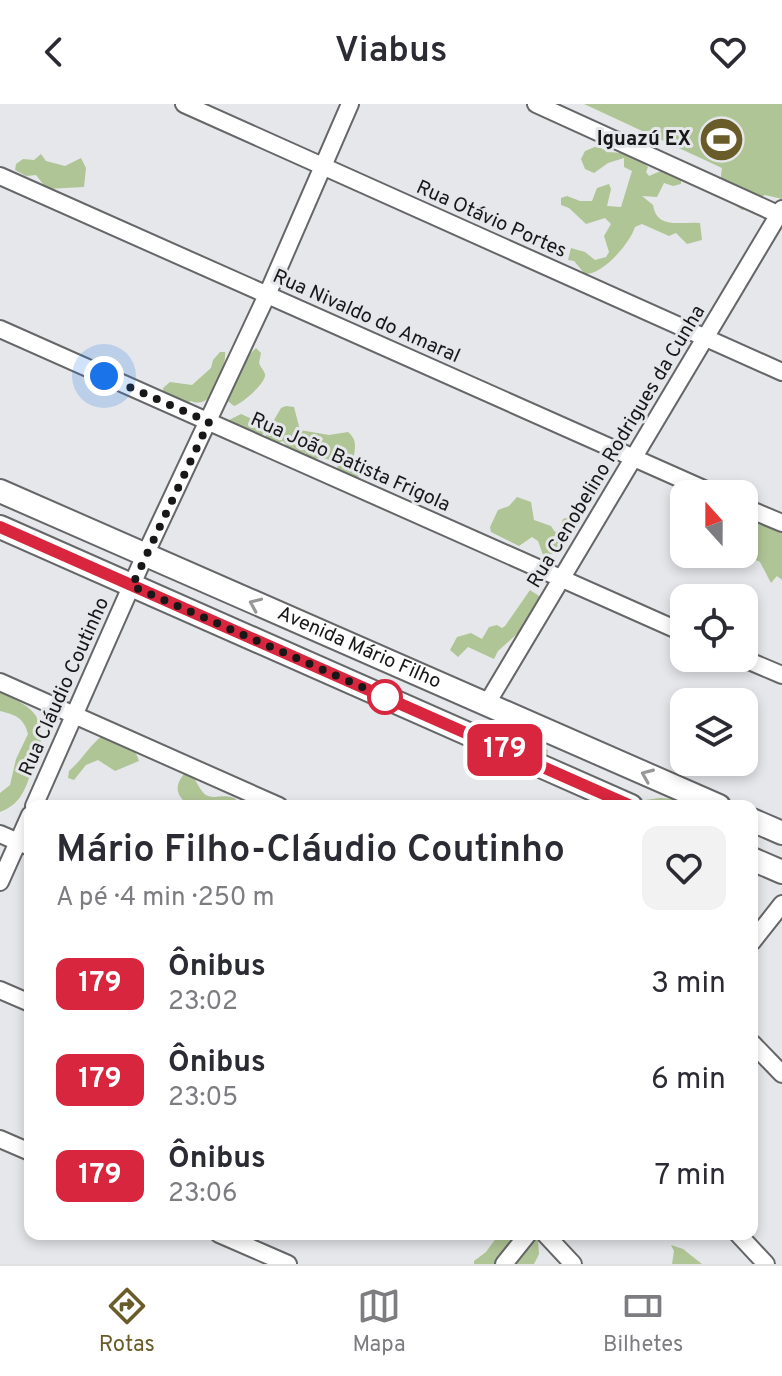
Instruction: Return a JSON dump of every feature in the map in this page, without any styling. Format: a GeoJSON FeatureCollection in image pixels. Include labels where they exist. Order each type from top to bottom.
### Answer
{"type":"FeatureCollection","features":[{"type":"Feature","properties":{"kind":"main road","name":"Avenida Mário Filho"},"geometry":{"type":"LineString","coordinates":[[0,491],[705,800]]}},
{"type":"Feature","properties":{"kind":"main road","name":"Avenida Mário Filho"},"geometry":{"type":"LineString","coordinates":[[0,527],[617,800]]}},
{"type":"Feature","properties":{"kind":"main road"},"geometry":{"type":"LineString","coordinates":[[758,823],[782,833]]}},
{"type":"Feature","properties":{"kind":"main road"},"geometry":{"type":"LineString","coordinates":[[758,862],[782,872]]}},
{"type":"Feature","properties":{"kind":"street","name":"Rua Otávio Portes"},"geometry":{"type":"LineString","coordinates":[[184,104],[782,372]]}},
{"type":"Feature","properties":{"kind":"street","name":"Rua Cláudio Coutinho"},"geometry":{"type":"LineString","coordinates":[[37,800],[145,555],[267,295],[350,104]]}},
{"type":"Feature","properties":{"kind":"street"},"geometry":{"type":"LineString","coordinates":[[536,104],[781,213]]}},
{"type":"Feature","properties":{"kind":"street","name":"Rua Nivaldo do Amaral"},"geometry":{"type":"LineString","coordinates":[[0,176],[683,480]]}},
{"type":"Feature","properties":{"kind":"street","name":"Rua Cenobelino Rodrigues da Cunha"},"geometry":{"type":"LineString","coordinates":[[486,705],[781,213]]}},
{"type":"Feature","properties":{"kind":"street","name":"Rua João Batista Frigola"},"geometry":{"type":"LineString","coordinates":[[0,329],[670,627]]}},
{"type":"Feature","properties":{"kind":"street"},"geometry":{"type":"LineString","coordinates":[[758,513],[782,523]]}},
{"type":"Feature","properties":{"kind":"street"},"geometry":{"type":"LineString","coordinates":[[758,665],[782,675]]}},
{"type":"Feature","properties":{"kind":"street"},"geometry":{"type":"LineString","coordinates":[[0,682],[265,800]]}},
{"type":"Feature","properties":{"kind":"street"},"geometry":{"type":"LineString","coordinates":[[0,834],[24,845],[0,882]]}},
{"type":"Feature","properties":{"kind":"street"},"geometry":{"type":"LineString","coordinates":[[758,934],[782,904]]}},
{"type":"Feature","properties":{"kind":"street"},"geometry":{"type":"LineString","coordinates":[[0,990],[24,1000]]}},
{"type":"Feature","properties":{"kind":"street"},"geometry":{"type":"LineString","coordinates":[[758,1049],[782,1074]]}},
{"type":"Feature","properties":{"kind":"street"},"geometry":{"type":"LineString","coordinates":[[0,1139],[24,1149]]}},
{"type":"Feature","properties":{"kind":"street"},"geometry":{"type":"LineString","coordinates":[[233,1240],[288,1264]]}},
{"type":"Feature","properties":{"kind":"street"},"geometry":{"type":"LineString","coordinates":[[504,1264],[523,1240]]}},
{"type":"Feature","properties":{"kind":"street"},"geometry":{"type":"LineString","coordinates":[[551,1240],[573,1264]]}},
{"type":"Feature","properties":{"kind":"street"},"geometry":{"type":"LineString","coordinates":[[744,1240],[766,1264]]}},
{"type":"Feature","properties":{"kind":"green space","name":"Iguazú EX"},"geometry":{"type":"Polygon","coordinates":[[[584,104],[782,104],[782,199],[765,195],[759,198],[755,208],[742,210],[722,189],[722,168],[584,104]]]}},
{"type":"Feature","properties":{"kind":"green space"},"geometry":{"type":"Polygon","coordinates":[[[597,146],[608,152],[635,154],[648,167],[646,172],[649,176],[665,169],[681,179],[681,184],[673,186],[664,183],[657,197],[642,196],[665,221],[700,223],[702,240],[687,244],[676,233],[669,236],[642,224],[635,227],[622,249],[607,264],[592,273],[585,274],[574,261],[568,260],[571,248],[585,252],[595,260],[606,257],[609,252],[604,236],[611,224],[605,218],[586,224],[569,208],[561,205],[561,198],[567,196],[592,201],[597,188],[609,184],[611,189],[607,206],[621,207],[632,171],[624,167],[624,158],[608,163],[594,173],[585,169],[581,159],[585,151],[597,146]]]}},
{"type":"Feature","properties":{"kind":"green space"},"geometry":{"type":"Polygon","coordinates":[[[41,154],[46,161],[65,166],[81,158],[86,168],[84,187],[47,189],[36,175],[26,176],[15,170],[16,164],[23,159],[34,160],[41,154]]]}},
{"type":"Feature","properties":{"kind":"green space"},"geometry":{"type":"Polygon","coordinates":[[[256,348],[261,353],[259,363],[265,378],[234,406],[225,399],[240,364],[256,348]]]}},
{"type":"Feature","properties":{"kind":"green space"},"geometry":{"type":"Polygon","coordinates":[[[220,352],[225,352],[221,378],[206,400],[185,403],[164,394],[163,388],[170,382],[192,385],[211,368],[220,352]]]}},
{"type":"Feature","properties":{"kind":"green space"},"geometry":{"type":"Polygon","coordinates":[[[294,407],[300,430],[329,435],[348,432],[352,436],[355,443],[353,466],[358,472],[359,481],[337,474],[338,459],[309,459],[305,453],[291,451],[283,441],[275,444],[268,442],[265,433],[257,438],[229,424],[229,420],[241,414],[270,427],[281,408],[294,407]]]}},
{"type":"Feature","properties":{"kind":"green space"},"geometry":{"type":"Polygon","coordinates":[[[517,497],[531,502],[534,520],[551,526],[555,532],[563,519],[575,515],[572,528],[553,554],[543,555],[538,541],[532,537],[519,546],[491,532],[490,527],[498,510],[509,506],[517,497]]]}},
{"type":"Feature","properties":{"kind":"green space"},"geometry":{"type":"Polygon","coordinates":[[[758,518],[782,526],[782,580],[777,576],[771,583],[760,562],[758,518]]]}},
{"type":"Feature","properties":{"kind":"green space"},"geometry":{"type":"Polygon","coordinates":[[[530,590],[539,596],[541,602],[528,624],[498,651],[494,659],[468,647],[458,657],[450,650],[457,637],[471,633],[482,639],[489,627],[505,626],[530,590]]]}},
{"type":"Feature","properties":{"kind":"green space"},"geometry":{"type":"Polygon","coordinates":[[[0,692],[33,712],[39,723],[41,740],[23,792],[14,804],[0,812],[0,793],[10,785],[16,759],[28,734],[18,718],[0,711],[0,692]]]}},
{"type":"Feature","properties":{"kind":"green space"},"geometry":{"type":"Polygon","coordinates":[[[511,729],[548,750],[547,757],[541,758],[501,741],[497,731],[511,729]]]}},
{"type":"Feature","properties":{"kind":"green space"},"geometry":{"type":"Polygon","coordinates":[[[102,736],[130,747],[139,761],[115,771],[98,760],[86,765],[74,780],[68,778],[69,771],[102,736]]]}},
{"type":"Feature","properties":{"kind":"green space"},"geometry":{"type":"Polygon","coordinates":[[[184,774],[191,774],[208,796],[236,799],[183,800],[178,792],[178,783],[184,774]]]}},
{"type":"Feature","properties":{"kind":"green space"},"geometry":{"type":"Polygon","coordinates":[[[495,1240],[512,1240],[516,1246],[527,1240],[538,1241],[539,1254],[534,1264],[474,1264],[495,1240]]]}},
{"type":"Feature","properties":{"kind":"green space"},"geometry":{"type":"Polygon","coordinates":[[[671,1245],[683,1249],[702,1264],[672,1264],[674,1251],[671,1245]]]}},
{"type":"Feature","properties":{"kind":"bus line","name":"179"},"geometry":{"type":"LineString","coordinates":[[0,527],[617,800]]}},
{"type":"Feature","properties":{"kind":"place","name":"Iguazú EX"},"geometry":{"type":"Point","coordinates":[722,140]}},
{"type":"Feature","properties":{"kind":"route"},"geometry":{"type":"LineString","coordinates":[[104,376],[209,422],[132,586],[385,697]]}}]}
